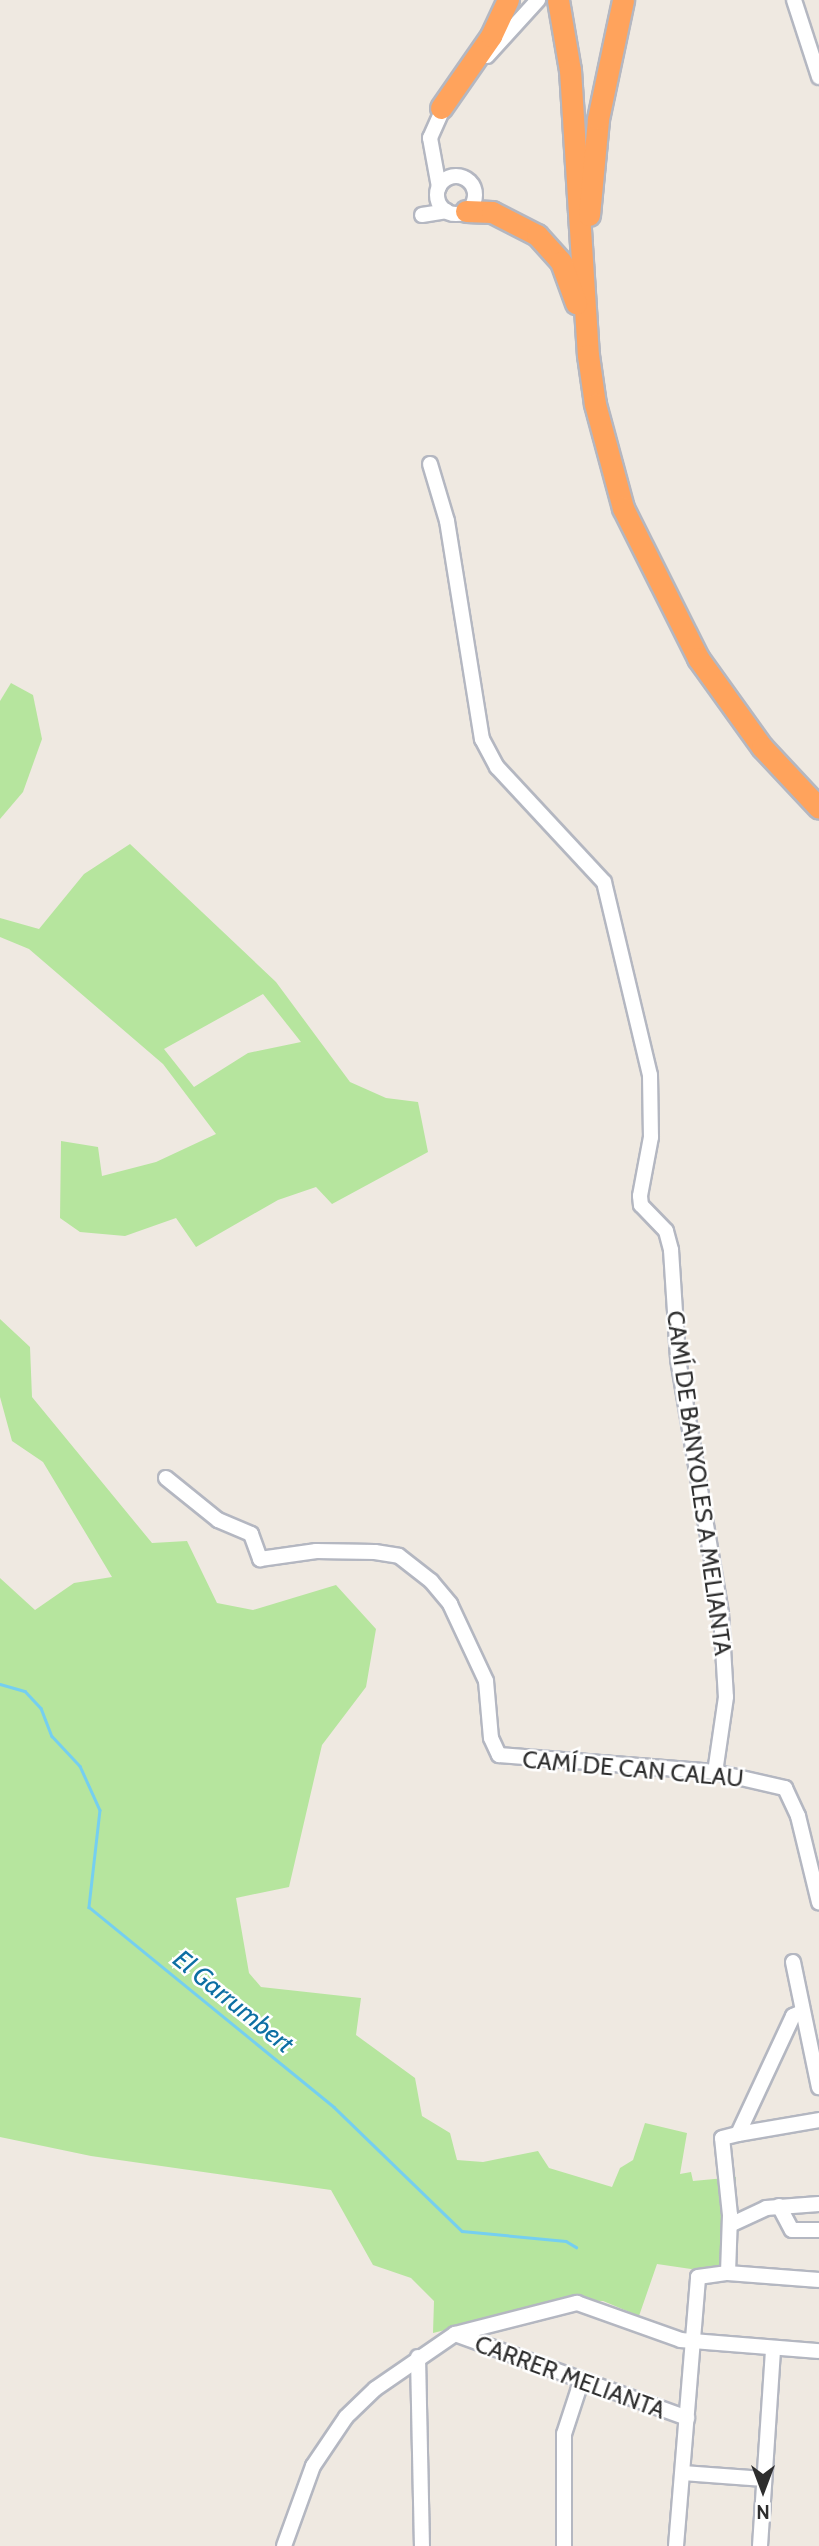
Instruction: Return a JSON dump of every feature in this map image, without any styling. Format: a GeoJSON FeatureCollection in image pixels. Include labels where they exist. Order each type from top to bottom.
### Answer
{"type":"FeatureCollection","features":[{"type":"Feature","properties":{"kind":"highway"},"geometry":{"type":"LineString","coordinates":[[441,108],[491,36],[508,0]]}},
{"type":"Feature","properties":{"kind":"highway"},"geometry":{"type":"LineString","coordinates":[[558,0],[570,70],[588,355]]}},
{"type":"Feature","properties":{"kind":"highway"},"geometry":{"type":"LineString","coordinates":[[565,0],[578,69],[602,373],[619,457],[645,536],[673,597],[726,684],[819,796]]}},
{"type":"Feature","properties":{"kind":"highway"},"geometry":{"type":"LineString","coordinates":[[589,216],[598,119],[623,0]]}},
{"type":"Feature","properties":{"kind":"highway"},"geometry":{"type":"LineString","coordinates":[[457,211],[492,212],[551,248],[568,276],[588,355],[608,461],[651,572],[725,698],[819,808]]}},
{"type":"Feature","properties":{"kind":"street"},"geometry":{"type":"LineString","coordinates":[[457,211],[438,191],[436,161],[430,138],[441,108],[538,0]]}},
{"type":"Feature","properties":{"kind":"street"},"geometry":{"type":"LineString","coordinates":[[794,0],[819,78]]}},
{"type":"Feature","properties":{"kind":"street"},"geometry":{"type":"LineString","coordinates":[[436,161],[474,189],[457,211]]}},
{"type":"Feature","properties":{"kind":"street"},"geometry":{"type":"LineString","coordinates":[[456,176],[438,191],[421,211],[457,211]]}},
{"type":"Feature","properties":{"kind":"street","name":"CAMÍ DE BANYOLES A MELIANTA"},"geometry":{"type":"LineString","coordinates":[[430,464],[447,521],[482,740],[497,767],[604,882],[650,1074],[651,1138],[640,1196],[641,1205],[666,1231],[671,1250],[678,1359],[721,1614],[726,1697],[715,1772]]}},
{"type":"Feature","properties":{"kind":"street","name":"CAMÍ DE CAN CALAU"},"geometry":{"type":"LineString","coordinates":[[166,1478],[218,1520],[251,1534],[260,1559],[297,1552],[375,1552],[399,1556],[430,1581],[450,1604],[485,1681],[491,1738],[499,1755],[715,1772],[785,1788],[799,1816],[818,1895]]}},
{"type":"Feature","properties":{"kind":"street"},"geometry":{"type":"LineString","coordinates":[[793,1962],[819,2087]]}},
{"type":"Feature","properties":{"kind":"street"},"geometry":{"type":"LineString","coordinates":[[738,2134],[793,2017],[802,2012]]}},
{"type":"Feature","properties":{"kind":"street"},"geometry":{"type":"LineString","coordinates":[[727,2273],[730,2225],[722,2138],[819,2120]]}},
{"type":"Feature","properties":{"kind":"street"},"geometry":{"type":"LineString","coordinates":[[730,2225],[779,2206],[819,2204]]}},
{"type":"Feature","properties":{"kind":"street"},"geometry":{"type":"LineString","coordinates":[[779,2206],[792,2230],[819,2230]]}},
{"type":"Feature","properties":{"kind":"street"},"geometry":{"type":"LineString","coordinates":[[676,2546],[697,2285],[705,2273],[819,2280]]}},
{"type":"Feature","properties":{"kind":"street"},"geometry":{"type":"LineString","coordinates":[[284,2546],[313,2466],[328,2440],[375,2389],[455,2334],[577,2304],[694,2342],[819,2351]]}},
{"type":"Feature","properties":{"kind":"street","name":"CARRER MELIANTA"},"geometry":{"type":"LineString","coordinates":[[455,2334],[581,2382],[687,2418]]}},
{"type":"Feature","properties":{"kind":"street"},"geometry":{"type":"LineString","coordinates":[[760,2546],[774,2349]]}},
{"type":"Feature","properties":{"kind":"street"},"geometry":{"type":"LineString","coordinates":[[418,2357],[422,2546]]}},
{"type":"Feature","properties":{"kind":"street"},"geometry":{"type":"LineString","coordinates":[[564,2546],[564,2434],[581,2382]]}},
{"type":"Feature","properties":{"kind":"street"},"geometry":{"type":"LineString","coordinates":[[683,2473],[764,2479]]}},
{"type":"Feature","properties":{"kind":"green space"},"geometry":{"type":"Polygon","coordinates":[[[11,683],[33,695],[42,739],[23,792],[0,819],[0,701],[11,683]]]}},
{"type":"Feature","properties":{"kind":"green space"},"geometry":{"type":"Polygon","coordinates":[[[130,844],[276,982],[350,1082],[386,1098],[418,1102],[428,1152],[332,1204],[316,1187],[278,1200],[196,1247],[176,1218],[125,1236],[80,1232],[60,1218],[61,1141],[98,1147],[102,1176],[156,1162],[216,1134],[163,1064],[29,949],[0,937],[0,918],[39,929],[84,874],[130,844]],[[263,994],[164,1049],[194,1087],[248,1053],[301,1042],[263,994]]]}},
{"type":"Feature","properties":{"kind":"green space"},"geometry":{"type":"Polygon","coordinates":[[[0,1319],[30,1347],[32,1397],[152,1543],[187,1541],[217,1603],[253,1610],[336,1585],[376,1629],[366,1687],[322,1745],[289,1887],[236,1898],[249,1973],[261,1987],[361,1998],[356,2035],[415,2078],[422,2116],[450,2133],[457,2160],[483,2162],[538,2151],[549,2168],[612,2187],[620,2168],[633,2160],[645,2123],[687,2133],[680,2174],[691,2172],[693,2181],[736,2177],[735,2266],[691,2269],[657,2264],[639,2316],[603,2301],[567,2300],[433,2333],[434,2301],[411,2278],[373,2265],[331,2190],[91,2156],[0,2137],[0,1578],[35,1610],[74,1583],[112,1577],[43,1462],[12,1441],[0,1397],[0,1319]]]}},
{"type":"Feature","properties":{"kind":"waterway","name":"El Garrumbert"},"geometry":{"type":"LineString","coordinates":[[0,1684],[25,1691],[41,1708],[52,1736],[80,1766],[100,1810],[89,1907],[334,2107],[462,2231],[566,2241],[576,2247]]}}]}
